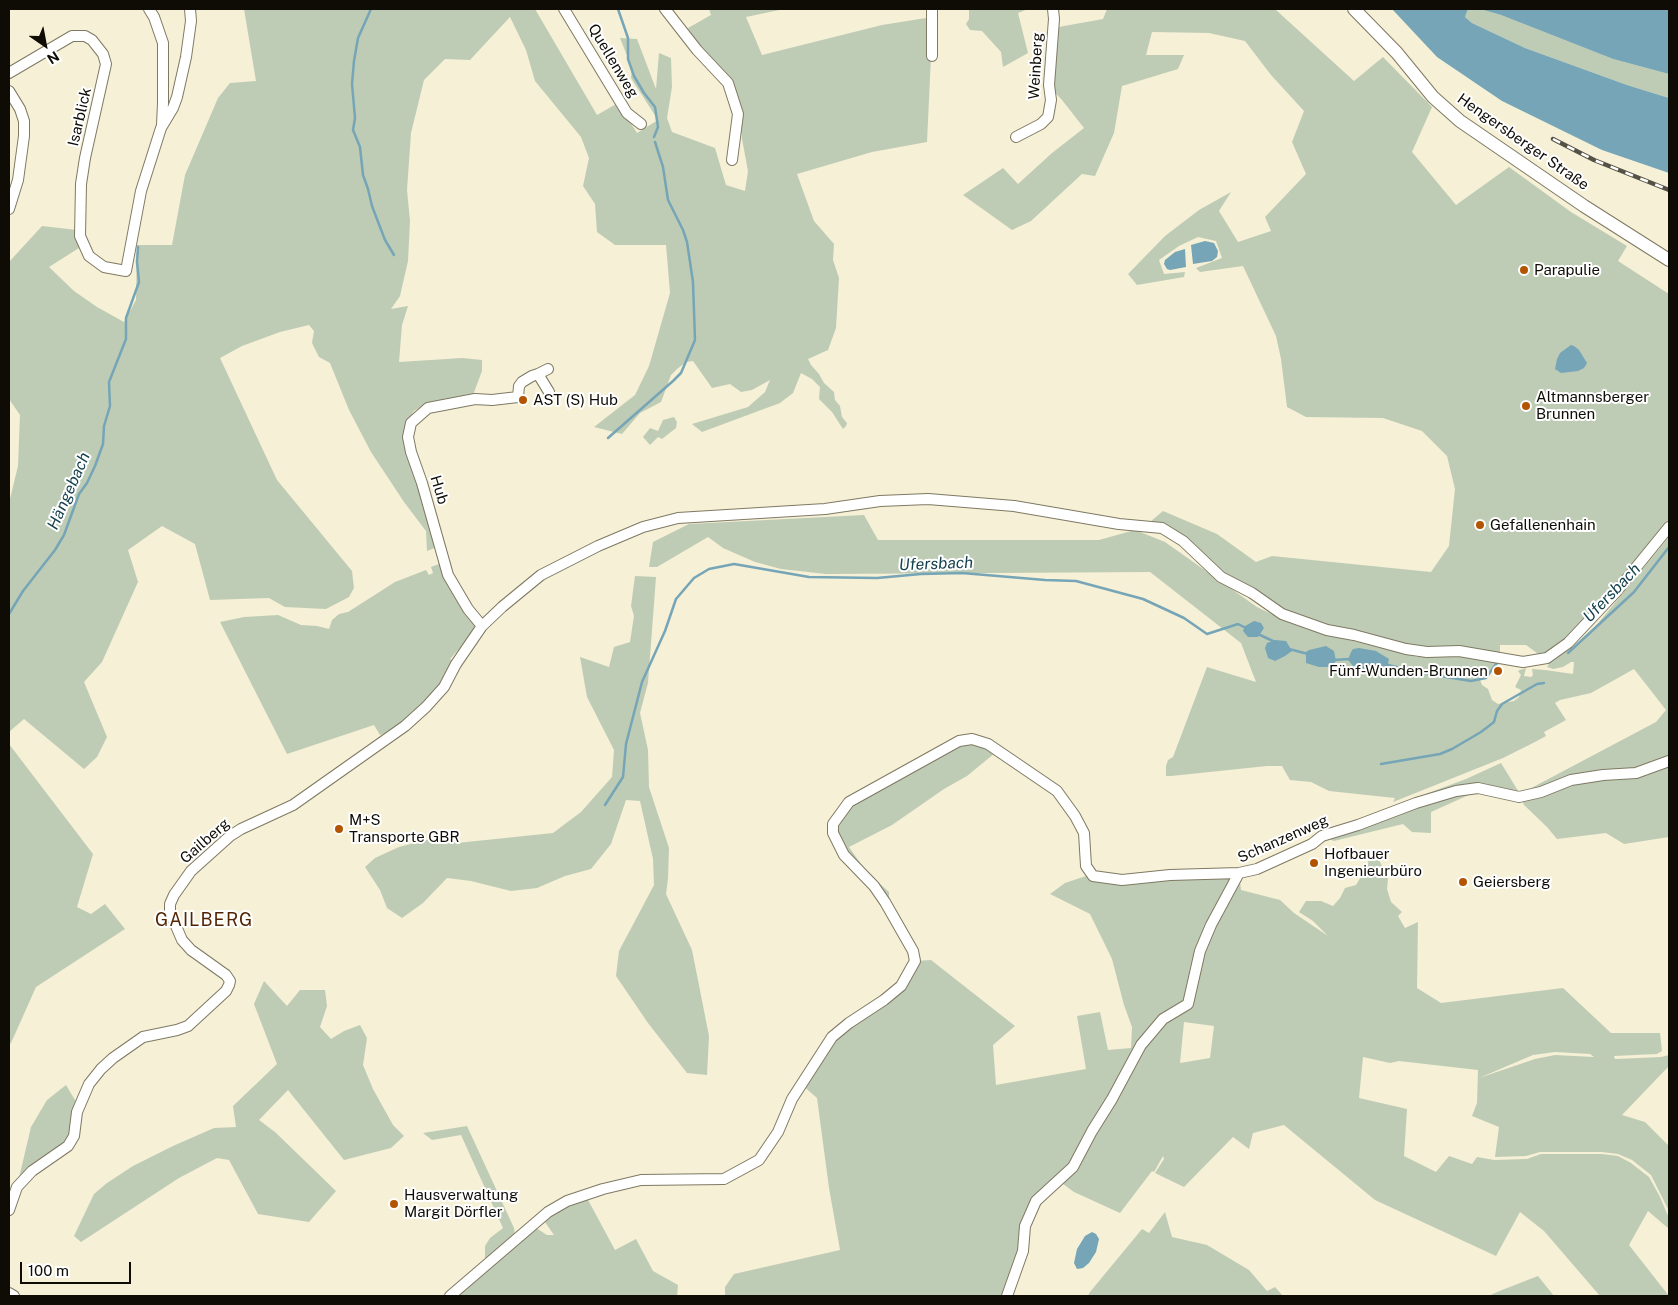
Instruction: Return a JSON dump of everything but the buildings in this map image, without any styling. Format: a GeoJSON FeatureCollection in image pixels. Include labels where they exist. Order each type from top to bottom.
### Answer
{"type":"FeatureCollection","features":[{"type":"Feature","properties":{"kind":"main road","name":"Hengersberger Straße"},"geometry":{"type":"LineString","coordinates":[[1354,9],[1369,22],[1397,53],[1433,97],[1460,121],[1584,206],[1669,260]]}},
{"type":"Feature","properties":{"kind":"street"},"geometry":{"type":"LineString","coordinates":[[149,9],[154,17],[162,43],[163,103],[161,128]]}},
{"type":"Feature","properties":{"kind":"street"},"geometry":{"type":"LineString","coordinates":[[161,128],[175,102],[186,57],[191,21],[190,9]]}},
{"type":"Feature","properties":{"kind":"street","name":"Quellenweg"},"geometry":{"type":"LineString","coordinates":[[564,9],[627,113],[641,124]]}},
{"type":"Feature","properties":{"kind":"street"},"geometry":{"type":"LineString","coordinates":[[665,9],[697,50],[728,83],[738,114],[732,160]]}},
{"type":"Feature","properties":{"kind":"street"},"geometry":{"type":"LineString","coordinates":[[932,9],[932,56]]}},
{"type":"Feature","properties":{"kind":"street","name":"Weinberg"},"geometry":{"type":"LineString","coordinates":[[1016,137],[1041,124],[1048,117],[1051,100],[1049,85],[1054,20],[1053,9]]}},
{"type":"Feature","properties":{"kind":"street","name":"Isarblick"},"geometry":{"type":"LineString","coordinates":[[9,73],[72,36],[85,36],[92,40],[103,54],[106,64],[81,184],[80,236],[89,256],[104,267],[126,271],[141,191],[161,128]]}},
{"type":"Feature","properties":{"kind":"street"},"geometry":{"type":"LineString","coordinates":[[9,91],[20,109],[24,121],[24,136],[18,180],[9,209]]}},
{"type":"Feature","properties":{"kind":"street"},"geometry":{"type":"LineString","coordinates":[[548,369],[538,374],[549,392]]}},
{"type":"Feature","properties":{"kind":"street","name":"Hub"},"geometry":{"type":"LineString","coordinates":[[482,626],[468,610],[448,575],[422,483],[411,452],[408,437],[411,423],[428,408],[475,398],[492,400],[518,397],[519,386],[522,382],[538,374]]}},
{"type":"Feature","properties":{"kind":"street"},"geometry":{"type":"LineString","coordinates":[[482,626],[502,607],[541,576],[598,546],[643,527],[678,518],[816,510],[880,501],[928,499],[1014,506],[1119,524],[1162,528],[1183,541],[1221,577],[1252,593],[1282,614],[1327,630],[1406,649],[1427,652],[1459,651],[1523,662],[1547,658],[1568,643],[1616,592],[1669,527]]}},
{"type":"Feature","properties":{"kind":"street","name":"Gailberg"},"geometry":{"type":"LineString","coordinates":[[9,1210],[17,1188],[32,1171],[68,1146],[74,1136],[77,1112],[89,1084],[101,1069],[143,1037],[188,1026],[226,991],[230,981],[228,977],[191,950],[182,940],[170,912],[170,904],[174,895],[191,871],[230,836],[293,805],[405,726],[444,687],[456,664],[482,626]]}},
{"type":"Feature","properties":{"kind":"street"},"geometry":{"type":"LineString","coordinates":[[450,1296],[548,1212],[567,1201],[603,1189],[641,1180],[724,1179],[759,1160],[778,1132],[792,1099],[832,1037],[902,986],[915,961],[913,951],[885,902],[874,886],[844,854],[833,833],[833,824],[849,802],[959,741],[972,739],[988,744],[1056,791],[1075,816],[1084,833],[1086,866],[1093,876],[1122,880],[1170,874],[1239,873]]}},
{"type":"Feature","properties":{"kind":"street","name":"Schanzenweg"},"geometry":{"type":"LineString","coordinates":[[1007,1296],[1023,1251],[1025,1226],[1036,1201],[1072,1167],[1140,1047],[1163,1019],[1188,1004],[1200,951],[1211,925],[1239,873],[1257,869],[1312,844],[1322,836],[1456,791],[1478,788],[1519,797],[1541,792],[1571,780],[1603,775],[1636,773],[1669,761]]}},
{"type":"Feature","properties":{"kind":"street"},"geometry":{"type":"LineString","coordinates":[[9,1293],[14,1296]]}},
{"type":"Feature","properties":{"kind":"green space"},"geometry":{"type":"Polygon","coordinates":[[[244,9],[535,9],[597,115],[618,103],[637,133],[658,120],[631,78],[632,68],[620,38],[637,39],[656,89],[659,53],[671,58],[672,87],[667,118],[672,132],[715,148],[726,185],[745,191],[748,171],[738,102],[698,47],[688,28],[711,15],[709,9],[784,9],[746,17],[762,55],[882,25],[926,18],[931,56],[927,142],[872,152],[797,174],[814,221],[834,244],[833,260],[839,278],[836,328],[828,350],[808,359],[824,383],[834,392],[842,417],[847,423],[843,429],[832,412],[819,399],[820,387],[812,379],[801,373],[793,393],[780,403],[702,432],[692,424],[748,407],[765,392],[770,380],[752,390],[741,392],[730,384],[712,388],[693,361],[686,362],[671,375],[661,402],[640,413],[622,434],[594,427],[635,395],[649,366],[670,293],[666,245],[615,245],[597,232],[595,204],[583,186],[589,158],[581,137],[535,81],[526,50],[510,17],[470,60],[445,59],[424,80],[411,133],[407,190],[410,221],[408,261],[400,296],[391,309],[408,306],[402,325],[399,362],[462,358],[482,360],[482,371],[473,395],[426,404],[414,411],[409,419],[404,435],[437,547],[427,551],[426,531],[371,452],[349,410],[330,363],[319,357],[312,343],[314,331],[309,325],[280,332],[242,346],[220,358],[277,480],[352,571],[354,588],[349,597],[326,609],[285,607],[269,598],[210,600],[195,544],[162,526],[128,550],[138,582],[102,662],[84,682],[107,737],[97,757],[84,769],[24,719],[9,732],[9,503],[18,466],[20,415],[9,399],[9,262],[42,226],[77,230],[79,248],[49,267],[74,291],[124,322],[136,300],[137,245],[172,245],[185,175],[218,98],[230,83],[256,81],[244,9]]]}},
{"type":"Feature","properties":{"kind":"green space"},"geometry":{"type":"Polygon","coordinates":[[[969,9],[1028,9],[1018,13],[1028,53],[1003,67],[1001,52],[982,31],[970,30],[966,24],[969,19],[969,9]]]}},
{"type":"Feature","properties":{"kind":"green space","name":"Gefallenenhain"},"geometry":{"type":"Polygon","coordinates":[[[1107,9],[1277,9],[1354,81],[1383,57],[1432,107],[1412,152],[1456,205],[1509,167],[1571,212],[1627,246],[1618,261],[1669,294],[1669,520],[1644,553],[1564,643],[1541,656],[1526,645],[1500,645],[1500,657],[1392,644],[1293,615],[1229,578],[1167,528],[1150,522],[1163,511],[1217,534],[1256,562],[1272,556],[1431,572],[1449,546],[1455,489],[1447,456],[1422,431],[1383,418],[1306,417],[1287,407],[1276,336],[1243,266],[1200,272],[1196,268],[1222,258],[1216,241],[1198,237],[1179,246],[1159,260],[1164,274],[1185,272],[1184,277],[1137,285],[1128,274],[1165,236],[1199,210],[1231,192],[1219,211],[1238,242],[1271,231],[1265,217],[1306,174],[1292,142],[1304,111],[1271,75],[1245,41],[1209,33],[1152,32],[1146,55],[1184,55],[1178,69],[1122,86],[1114,133],[1095,176],[1082,174],[1031,221],[1012,230],[963,195],[1003,168],[1018,184],[1052,153],[1084,128],[1049,86],[1053,28],[1103,19],[1107,9]]]}},
{"type":"Feature","properties":{"kind":"green space"},"geometry":{"type":"Polygon","coordinates":[[[1468,9],[1480,9],[1501,15],[1613,59],[1669,74],[1669,98],[1525,48],[1472,23],[1465,17],[1468,9]]]}},
{"type":"Feature","properties":{"kind":"green space"},"geometry":{"type":"Polygon","coordinates":[[[674,417],[677,422],[676,428],[662,439],[658,437],[650,445],[643,437],[650,428],[658,431],[663,420],[674,417]]]}},
{"type":"Feature","properties":{"kind":"green space"},"geometry":{"type":"Polygon","coordinates":[[[864,515],[878,540],[1099,540],[1135,530],[1165,542],[1257,607],[1288,622],[1314,631],[1417,657],[1459,654],[1499,662],[1497,668],[1480,680],[1482,685],[1488,689],[1492,700],[1498,704],[1514,701],[1519,697],[1521,690],[1515,687],[1521,675],[1518,671],[1520,670],[1526,668],[1524,676],[1531,677],[1533,675],[1532,669],[1573,674],[1574,662],[1553,669],[1547,667],[1580,642],[1595,627],[1669,537],[1669,837],[1624,844],[1606,833],[1557,839],[1524,805],[1519,794],[1471,794],[1431,812],[1431,833],[1412,832],[1403,824],[1334,841],[1322,836],[1326,831],[1466,779],[1501,763],[1520,794],[1656,722],[1666,710],[1634,669],[1591,693],[1560,700],[1555,703],[1566,720],[1544,732],[1546,736],[1503,758],[1393,802],[1395,798],[1329,791],[1311,782],[1290,780],[1282,766],[1166,776],[1168,760],[1173,757],[1207,667],[1256,682],[1241,643],[1150,572],[826,574],[781,569],[755,562],[723,548],[708,537],[657,567],[649,567],[653,542],[689,524],[864,515]]]}},
{"type":"Feature","properties":{"kind":"green space"},"geometry":{"type":"Polygon","coordinates":[[[439,564],[477,625],[473,633],[450,659],[456,664],[444,687],[405,726],[380,735],[374,725],[287,754],[220,622],[244,617],[278,615],[301,625],[329,629],[332,620],[339,614],[348,612],[395,582],[426,570],[429,575],[433,573],[431,567],[439,564]]]}},
{"type":"Feature","properties":{"kind":"green space"},"geometry":{"type":"Polygon","coordinates":[[[635,576],[656,577],[648,683],[640,713],[648,750],[649,787],[669,848],[666,894],[692,950],[709,1036],[707,1075],[687,1073],[648,1023],[616,976],[619,951],[654,885],[653,859],[640,801],[626,800],[611,844],[591,869],[565,876],[537,888],[511,891],[471,881],[447,878],[423,903],[402,918],[387,908],[380,890],[365,867],[375,858],[399,847],[434,838],[457,843],[553,833],[581,812],[612,777],[614,750],[587,697],[580,657],[609,667],[614,647],[630,642],[634,616],[631,606],[635,576]]]}},
{"type":"Feature","properties":{"kind":"green space"},"geometry":{"type":"Polygon","coordinates":[[[974,743],[995,753],[967,776],[944,789],[892,825],[849,847],[866,871],[889,892],[889,902],[847,853],[836,836],[836,826],[850,806],[962,746],[974,743]]]}},
{"type":"Feature","properties":{"kind":"green space"},"geometry":{"type":"Polygon","coordinates":[[[9,744],[93,854],[77,907],[91,914],[105,904],[125,929],[36,987],[9,1044],[9,744]]]}},
{"type":"Feature","properties":{"kind":"green space"},"geometry":{"type":"Polygon","coordinates":[[[1375,851],[1388,879],[1387,889],[1391,902],[1402,912],[1398,916],[1405,928],[1418,922],[1417,988],[1441,1003],[1563,988],[1611,1033],[1660,1033],[1662,1051],[1657,1054],[1614,1056],[1615,1059],[1669,1055],[1669,1066],[1622,1115],[1645,1122],[1669,1146],[1669,1211],[1651,1175],[1632,1160],[1618,1154],[1602,1152],[1540,1152],[1526,1156],[1495,1157],[1499,1127],[1472,1116],[1477,1103],[1478,1070],[1399,1061],[1390,1063],[1363,1057],[1359,1098],[1407,1109],[1404,1156],[1436,1172],[1449,1156],[1472,1164],[1477,1157],[1494,1160],[1527,1159],[1541,1154],[1602,1154],[1618,1156],[1631,1163],[1649,1177],[1669,1218],[1669,1229],[1648,1211],[1629,1245],[1669,1296],[1600,1296],[1544,1231],[1520,1212],[1496,1256],[1375,1200],[1284,1125],[1253,1133],[1249,1149],[1233,1137],[1184,1187],[1155,1173],[1164,1159],[1163,1156],[1154,1172],[1152,1171],[1120,1213],[1074,1192],[1059,1181],[1036,1199],[1006,1296],[725,1296],[725,1287],[734,1274],[840,1250],[829,1188],[817,1098],[801,1084],[832,1037],[884,1000],[915,961],[931,960],[1015,1026],[993,1045],[996,1085],[1086,1069],[1077,1016],[1100,1012],[1108,1050],[1131,1048],[1132,1027],[1112,959],[1090,914],[1050,894],[1065,883],[1089,875],[1121,880],[1239,872],[1241,890],[1280,900],[1294,913],[1328,936],[1313,921],[1299,912],[1306,901],[1321,901],[1333,906],[1345,888],[1356,885],[1368,865],[1369,853],[1375,851]],[[1184,1022],[1180,1063],[1210,1058],[1214,1026],[1184,1022]],[[1555,1052],[1533,1055],[1479,1078],[1535,1059],[1555,1055],[1594,1057],[1590,1054],[1555,1052]]]}},
{"type":"Feature","properties":{"kind":"green space"},"geometry":{"type":"Polygon","coordinates":[[[264,981],[287,1006],[300,990],[325,990],[327,1006],[320,1027],[331,1039],[344,1031],[360,1025],[367,1038],[363,1065],[373,1089],[393,1125],[404,1136],[391,1148],[344,1160],[288,1090],[259,1120],[275,1132],[336,1191],[309,1222],[258,1214],[229,1160],[217,1158],[179,1178],[81,1242],[74,1236],[94,1194],[107,1183],[133,1166],[214,1128],[236,1127],[233,1106],[277,1064],[254,1004],[264,981]]]}},
{"type":"Feature","properties":{"kind":"green space"},"geometry":{"type":"Polygon","coordinates":[[[66,1085],[78,1105],[68,1142],[18,1182],[31,1127],[47,1100],[66,1085]]]}},
{"type":"Feature","properties":{"kind":"green space"},"geometry":{"type":"Polygon","coordinates":[[[467,1126],[514,1228],[515,1236],[485,1261],[485,1246],[490,1238],[503,1228],[461,1135],[432,1140],[423,1133],[467,1126]]]}},
{"type":"Feature","properties":{"kind":"green space"},"geometry":{"type":"Polygon","coordinates":[[[587,1198],[615,1250],[636,1239],[653,1271],[678,1285],[677,1296],[454,1296],[487,1271],[488,1267],[536,1228],[547,1235],[554,1235],[545,1222],[548,1216],[568,1205],[587,1198]]]}},
{"type":"Feature","properties":{"kind":"green space"},"geometry":{"type":"Polygon","coordinates":[[[1165,1212],[1172,1237],[1207,1245],[1249,1270],[1267,1291],[1275,1287],[1283,1296],[1088,1296],[1142,1229],[1149,1233],[1165,1212]]]}},
{"type":"Feature","properties":{"kind":"green space"},"geometry":{"type":"Polygon","coordinates":[[[1538,1276],[1554,1296],[1488,1296],[1502,1290],[1538,1276]]]}},
{"type":"Feature","properties":{"kind":"water"},"geometry":{"type":"Polygon","coordinates":[[[1392,9],[1468,9],[1465,17],[1472,23],[1525,48],[1669,98],[1669,173],[1602,150],[1502,101],[1437,57],[1392,9]]]}},
{"type":"Feature","properties":{"kind":"water"},"geometry":{"type":"Polygon","coordinates":[[[1480,9],[1669,9],[1669,74],[1613,59],[1501,15],[1480,9]]]}},
{"type":"Feature","properties":{"kind":"water"},"geometry":{"type":"Polygon","coordinates":[[[1205,241],[1214,243],[1218,251],[1217,257],[1212,261],[1193,264],[1191,245],[1205,241]]]}},
{"type":"Feature","properties":{"kind":"water"},"geometry":{"type":"Polygon","coordinates":[[[1185,249],[1186,267],[1167,269],[1164,264],[1165,260],[1175,252],[1185,249]]]}},
{"type":"Feature","properties":{"kind":"water"},"geometry":{"type":"Polygon","coordinates":[[[1571,345],[1579,350],[1587,363],[1584,368],[1578,371],[1561,373],[1555,369],[1557,359],[1560,353],[1571,345]]]}},
{"type":"Feature","properties":{"kind":"water"},"geometry":{"type":"Polygon","coordinates":[[[1254,621],[1261,623],[1264,628],[1258,637],[1248,637],[1243,631],[1245,626],[1254,621]]]}},
{"type":"Feature","properties":{"kind":"water"},"geometry":{"type":"Polygon","coordinates":[[[1275,640],[1286,641],[1292,651],[1275,661],[1268,658],[1265,648],[1267,643],[1275,640]]]}},
{"type":"Feature","properties":{"kind":"water"},"geometry":{"type":"Polygon","coordinates":[[[1326,646],[1334,651],[1336,661],[1331,667],[1319,667],[1306,663],[1306,652],[1326,646]]]}},
{"type":"Feature","properties":{"kind":"water"},"geometry":{"type":"Polygon","coordinates":[[[1359,648],[1376,651],[1389,659],[1388,664],[1384,669],[1364,670],[1353,666],[1348,660],[1353,649],[1359,648]]]}},
{"type":"Feature","properties":{"kind":"water"},"geometry":{"type":"Polygon","coordinates":[[[1092,1232],[1099,1239],[1096,1252],[1089,1263],[1083,1268],[1077,1269],[1074,1263],[1077,1249],[1085,1236],[1092,1232]]]}},
{"type":"Feature","properties":{"kind":"waterway"},"geometry":{"type":"LineString","coordinates":[[371,9],[358,38],[354,61],[352,84],[355,118],[353,130],[360,147],[363,175],[372,206],[385,240],[394,255]]}},
{"type":"Feature","properties":{"kind":"waterway"},"geometry":{"type":"LineString","coordinates":[[618,9],[628,38],[628,59],[634,76],[655,107],[658,127],[654,137]]}},
{"type":"Feature","properties":{"kind":"waterway"},"geometry":{"type":"LineString","coordinates":[[608,438],[681,373],[695,340],[693,282],[687,242],[668,200],[663,167],[655,142]]}},
{"type":"Feature","properties":{"kind":"waterway","name":"Hängebach"},"geometry":{"type":"LineString","coordinates":[[9,614],[23,591],[55,550],[64,535],[79,494],[87,483],[103,444],[104,426],[110,406],[109,382],[126,339],[126,318],[139,282],[138,247]]}},
{"type":"Feature","properties":{"kind":"waterway","name":"Ufersbach"},"geometry":{"type":"LineString","coordinates":[[1568,653],[1634,592],[1669,547]]}},
{"type":"Feature","properties":{"kind":"waterway","name":"Ufersbach"},"geometry":{"type":"LineString","coordinates":[[605,805],[623,777],[626,744],[642,682],[665,631],[676,599],[694,578],[709,569],[734,564],[809,577],[877,578],[962,573],[1076,581],[1143,599],[1184,618],[1207,634],[1238,624],[1246,628]]}},
{"type":"Feature","properties":{"kind":"waterway","name":"Ufersbach"},"geometry":{"type":"LineString","coordinates":[[1258,634],[1275,642]]}},
{"type":"Feature","properties":{"kind":"waterway","name":"Ufersbach"},"geometry":{"type":"LineString","coordinates":[[1289,649],[1308,654]]}},
{"type":"Feature","properties":{"kind":"waterway","name":"Ufersbach"},"geometry":{"type":"LineString","coordinates":[[1333,660],[1350,659]]}},
{"type":"Feature","properties":{"kind":"waterway","name":"Ufersbach"},"geometry":{"type":"LineString","coordinates":[[1384,664],[1408,670]]}},
{"type":"Feature","properties":{"kind":"waterway","name":"Ufersbach"},"geometry":{"type":"LineString","coordinates":[[1415,672],[1471,681],[1486,678],[1496,664]]}},
{"type":"Feature","properties":{"kind":"waterway"},"geometry":{"type":"LineString","coordinates":[[1381,764],[1440,754],[1452,749],[1494,722],[1497,711],[1502,704],[1537,684],[1544,683]]}},
{"type":"Feature","properties":{"kind":"railway"},"geometry":{"type":"LineString","coordinates":[[1553,139],[1594,160],[1669,190]]}},
{"type":"Feature","properties":{"kind":"place","name":"Parapulie"},"geometry":{"type":"Point","coordinates":[1524,270]}},
{"type":"Feature","properties":{"kind":"place","name":"AST (S) Hub"},"geometry":{"type":"Point","coordinates":[523,400]}},
{"type":"Feature","properties":{"kind":"place","name":"Altmannsberger Brunnen"},"geometry":{"type":"Point","coordinates":[1526,406]}},
{"type":"Feature","properties":{"kind":"place","name":"Gefallenenhain"},"geometry":{"type":"Point","coordinates":[1480,525]}},
{"type":"Feature","properties":{"kind":"place","name":"Fünf-Wunden-Brunnen"},"geometry":{"type":"Point","coordinates":[1498,671]}},
{"type":"Feature","properties":{"kind":"place","name":"M+S Transporte GBR"},"geometry":{"type":"Point","coordinates":[339,829]}},
{"type":"Feature","properties":{"kind":"place","name":"Hofbauer Ingenieurbüro"},"geometry":{"type":"Point","coordinates":[1314,863]}},
{"type":"Feature","properties":{"kind":"place","name":"Geiersberg"},"geometry":{"type":"Point","coordinates":[1463,882]}},
{"type":"Feature","properties":{"kind":"place","name":"Hausverwaltung Margit Dörfler"},"geometry":{"type":"Point","coordinates":[394,1204]}},
{"type":"Feature","properties":{"kind":"district","name":"GAILBERG"},"geometry":{"type":"Point","coordinates":[204,920]}}]}
